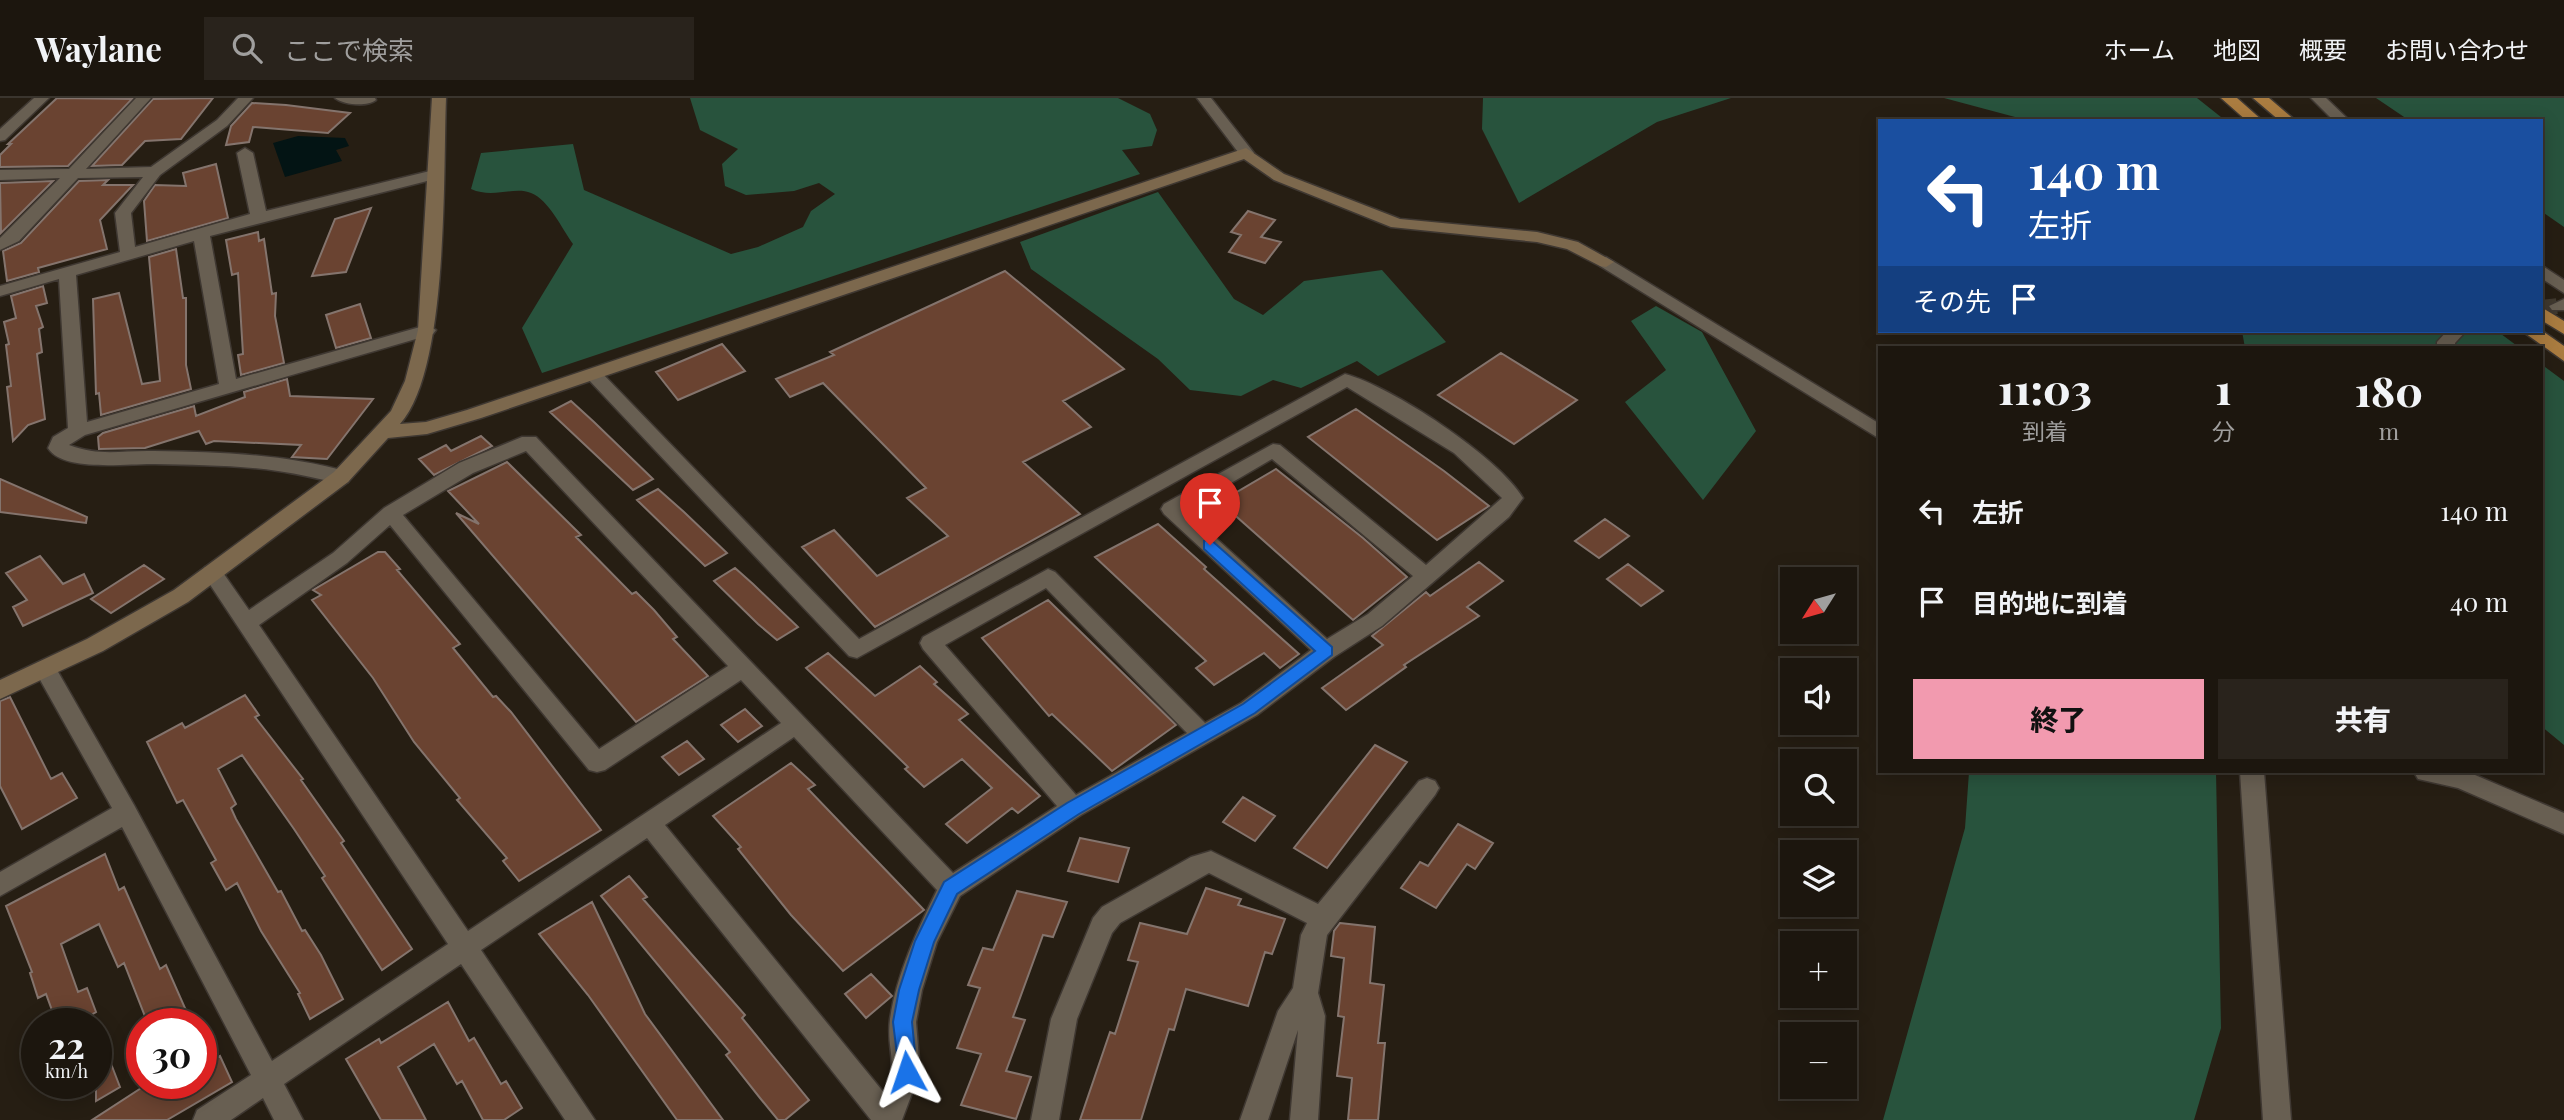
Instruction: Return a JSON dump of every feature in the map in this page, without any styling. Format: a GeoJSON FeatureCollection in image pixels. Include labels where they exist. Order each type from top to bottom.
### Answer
{"type":"FeatureCollection","features":[{"type":"Feature","properties":{"kind":"highway"},"geometry":{"type":"LineString","coordinates":[[2228,98],[2254,119]]}},
{"type":"Feature","properties":{"kind":"highway"},"geometry":{"type":"LineString","coordinates":[[2260,98],[2286,119]]}},
{"type":"Feature","properties":{"kind":"highway"},"geometry":{"type":"LineString","coordinates":[[2554,307],[2564,329]]}},
{"type":"Feature","properties":{"kind":"highway"},"geometry":{"type":"LineString","coordinates":[[2534,333],[2564,355]]}},
{"type":"Feature","properties":{"kind":"street"},"geometry":{"type":"LineString","coordinates":[[0,137],[42,98]]}},
{"type":"Feature","properties":{"kind":"street"},"geometry":{"type":"LineString","coordinates":[[0,245],[13,238],[70,174],[144,98]]}},
{"type":"Feature","properties":{"kind":"street"},"geometry":{"type":"LineString","coordinates":[[128,253],[123,213],[155,172],[222,123],[246,98]]}},
{"type":"Feature","properties":{"kind":"street"},"geometry":{"type":"LineString","coordinates":[[342,98],[369,100]]}},
{"type":"Feature","properties":{"kind":"street"},"geometry":{"type":"LineString","coordinates":[[0,690],[94,645],[159,608],[212,572],[341,477],[399,414],[414,381],[427,330],[439,98]]}},
{"type":"Feature","properties":{"kind":"street"},"geometry":{"type":"LineString","coordinates":[[1204,98],[1246,153],[1279,177],[1397,224],[1537,237],[1572,245],[1606,262],[1878,432]]}},
{"type":"Feature","properties":{"kind":"street"},"geometry":{"type":"LineString","coordinates":[[2318,98],[2341,119]]}},
{"type":"Feature","properties":{"kind":"street"},"geometry":{"type":"LineString","coordinates":[[245,153],[259,217]]}},
{"type":"Feature","properties":{"kind":"street"},"geometry":{"type":"LineString","coordinates":[[385,432],[427,428],[594,375],[1246,153]]}},
{"type":"Feature","properties":{"kind":"street"},"geometry":{"type":"LineString","coordinates":[[0,175],[155,172]]}},
{"type":"Feature","properties":{"kind":"street"},"geometry":{"type":"LineString","coordinates":[[0,290],[259,217],[434,174]]}},
{"type":"Feature","properties":{"kind":"street"},"geometry":{"type":"LineString","coordinates":[[201,234],[229,389]]}},
{"type":"Feature","properties":{"kind":"street"},"geometry":{"type":"LineString","coordinates":[[67,272],[78,431]]}},
{"type":"Feature","properties":{"kind":"street"},"geometry":{"type":"LineString","coordinates":[[2543,272],[2564,288]]}},
{"type":"Feature","properties":{"kind":"street"},"geometry":{"type":"LineString","coordinates":[[341,477],[277,464],[150,457],[114,461],[79,456],[57,448],[60,442],[78,431],[427,330]]}},
{"type":"Feature","properties":{"kind":"street"},"geometry":{"type":"LineString","coordinates":[[594,375],[857,650],[1345,380],[1359,384],[1456,445],[1496,477],[1513,498],[1502,512],[1375,620],[1326,651],[1249,709],[1200,733],[1073,808],[951,888],[925,941],[909,990],[902,1022],[907,1072],[888,1120],[650,824]]}},
{"type":"Feature","properties":{"kind":"street"},"geometry":{"type":"LineString","coordinates":[[247,622],[340,558],[391,513],[466,468],[529,442],[951,888]]}},
{"type":"Feature","properties":{"kind":"street"},"geometry":{"type":"LineString","coordinates":[[1326,651],[1171,509],[1273,450],[1427,577]]}},
{"type":"Feature","properties":{"kind":"street"},"geometry":{"type":"LineString","coordinates":[[391,513],[597,763],[741,669]]}},
{"type":"Feature","properties":{"kind":"street"},"geometry":{"type":"LineString","coordinates":[[212,572],[581,1120]]}},
{"type":"Feature","properties":{"kind":"street"},"geometry":{"type":"LineString","coordinates":[[1073,808],[931,643],[1048,577],[1200,733]]}},
{"type":"Feature","properties":{"kind":"street"},"geometry":{"type":"LineString","coordinates":[[45,669],[126,812],[289,1120]]}},
{"type":"Feature","properties":{"kind":"street"},"geometry":{"type":"LineString","coordinates":[[207,1120],[795,725]]}},
{"type":"Feature","properties":{"kind":"street"},"geometry":{"type":"LineString","coordinates":[[2252,773],[2277,1120]]}},
{"type":"Feature","properties":{"kind":"street"},"geometry":{"type":"LineString","coordinates":[[2439,773],[2464,775],[2564,824]]}},
{"type":"Feature","properties":{"kind":"street"},"geometry":{"type":"LineString","coordinates":[[1254,1120],[1291,1011],[1304,993],[1314,935],[1322,918],[1427,788]]}},
{"type":"Feature","properties":{"kind":"street"},"geometry":{"type":"LineString","coordinates":[[0,885],[126,812]]}},
{"type":"Feature","properties":{"kind":"street"},"geometry":{"type":"LineString","coordinates":[[1045,1120],[1064,1019],[1102,926],[1111,915],[1200,864],[1211,862],[1322,918]]}},
{"type":"Feature","properties":{"kind":"street"},"geometry":{"type":"LineString","coordinates":[[1304,993],[1312,1016],[1304,1120]]}},
{"type":"Feature","properties":{"kind":"green space"},"geometry":{"type":"Polygon","coordinates":[[[690,98],[1118,98],[1150,114],[1157,130],[1152,146],[1122,150],[1140,174],[542,373],[522,328],[573,244],[549,208],[531,193],[487,193],[471,189],[481,153],[573,144],[584,190],[731,254],[758,247],[803,227],[811,211],[835,194],[819,183],[794,191],[746,195],[725,186],[722,164],[738,149],[700,130],[690,98]]]}},
{"type":"Feature","properties":{"kind":"green space"},"geometry":{"type":"Polygon","coordinates":[[[1483,98],[1731,98],[1657,122],[1519,203],[1482,129],[1483,98]]]}},
{"type":"Feature","properties":{"kind":"green space"},"geometry":{"type":"Polygon","coordinates":[[[1944,98],[2197,98],[2223,119],[2023,119],[1944,98]]]}},
{"type":"Feature","properties":{"kind":"green space"},"geometry":{"type":"Polygon","coordinates":[[[2376,98],[2564,98],[2564,227],[2543,212],[2543,119],[2407,119],[2376,98]]]}},
{"type":"Feature","properties":{"kind":"green space"},"geometry":{"type":"Polygon","coordinates":[[[1158,192],[1234,299],[1263,315],[1304,281],[1382,270],[1446,342],[1378,376],[1357,361],[1301,388],[1273,380],[1241,396],[1190,390],[1158,359],[1031,269],[1020,242],[1158,192]]]}},
{"type":"Feature","properties":{"kind":"green space"},"geometry":{"type":"Polygon","coordinates":[[[1656,306],[1702,332],[1756,431],[1703,500],[1625,402],[1666,370],[1631,321],[1656,306]]]}},
{"type":"Feature","properties":{"kind":"green space"},"geometry":{"type":"Polygon","coordinates":[[[2242,333],[2500,333],[2517,346],[2245,346],[2242,333]]]}},
{"type":"Feature","properties":{"kind":"green space"},"geometry":{"type":"Polygon","coordinates":[[[2543,365],[2564,381],[2564,745],[2543,728],[2543,365]]]}},
{"type":"Feature","properties":{"kind":"green space"},"geometry":{"type":"Polygon","coordinates":[[[1969,773],[2216,773],[2221,1028],[2194,1120],[1883,1120],[1965,828],[1969,773]]]}},
{"type":"Feature","properties":{"kind":"shaded area"},"geometry":{"type":"Polygon","coordinates":[[[298,136],[345,138],[349,146],[336,150],[342,161],[285,177],[273,143],[298,136]]]}},
{"type":"Feature","properties":{"kind":"building"},"geometry":{"type":"Polygon","coordinates":[[[57,98],[132,99],[68,166],[0,167],[0,155],[11,144],[8,144],[57,98]]]}},
{"type":"Feature","properties":{"kind":"building"},"geometry":{"type":"Polygon","coordinates":[[[213,98],[181,139],[145,141],[122,165],[92,166],[153,99],[213,98]]]}},
{"type":"Feature","properties":{"kind":"building"},"geometry":{"type":"Polygon","coordinates":[[[252,103],[350,113],[328,133],[253,127],[249,142],[226,145],[231,126],[252,103]]]}},
{"type":"Feature","properties":{"kind":"building"},"geometry":{"type":"Polygon","coordinates":[[[216,164],[228,218],[147,241],[144,201],[155,185],[186,186],[183,173],[216,164]]]}},
{"type":"Feature","properties":{"kind":"building"},"geometry":{"type":"Polygon","coordinates":[[[108,180],[103,185],[133,185],[100,220],[107,249],[38,268],[39,272],[7,281],[3,251],[21,243],[79,181],[108,180]]]}},
{"type":"Feature","properties":{"kind":"building"},"geometry":{"type":"Polygon","coordinates":[[[53,181],[1,233],[0,183],[53,181]]]}},
{"type":"Feature","properties":{"kind":"building"},"geometry":{"type":"Polygon","coordinates":[[[371,208],[346,272],[312,276],[335,219],[371,208]]]}},
{"type":"Feature","properties":{"kind":"building"},"geometry":{"type":"Polygon","coordinates":[[[1248,211],[1275,220],[1261,237],[1281,242],[1265,263],[1229,252],[1241,235],[1231,232],[1248,211]]]}},
{"type":"Feature","properties":{"kind":"building"},"geometry":{"type":"Polygon","coordinates":[[[258,232],[259,241],[264,239],[272,294],[276,293],[275,316],[284,363],[241,375],[238,355],[243,354],[238,273],[232,275],[226,240],[258,232]]]}},
{"type":"Feature","properties":{"kind":"building"},"geometry":{"type":"Polygon","coordinates":[[[176,249],[183,298],[186,298],[186,365],[191,389],[101,415],[99,393],[96,394],[93,299],[119,293],[142,384],[160,381],[149,257],[176,249]]]}},
{"type":"Feature","properties":{"kind":"building"},"geometry":{"type":"Polygon","coordinates":[[[1005,271],[1124,369],[1063,401],[1091,427],[1023,462],[1080,514],[875,627],[802,547],[834,530],[877,576],[948,536],[907,498],[926,488],[823,383],[790,397],[776,379],[834,355],[830,352],[1005,271]]]}},
{"type":"Feature","properties":{"kind":"building"},"geometry":{"type":"Polygon","coordinates":[[[43,286],[47,303],[36,306],[43,327],[39,329],[42,352],[37,354],[45,419],[28,425],[13,441],[7,387],[11,386],[6,345],[9,344],[4,322],[16,318],[11,296],[43,286]]]}},
{"type":"Feature","properties":{"kind":"building"},"geometry":{"type":"Polygon","coordinates":[[[360,304],[371,338],[336,348],[326,315],[360,304]]]}},
{"type":"Feature","properties":{"kind":"building"},"geometry":{"type":"Polygon","coordinates":[[[722,344],[745,371],[678,400],[656,372],[722,344]]]}},
{"type":"Feature","properties":{"kind":"building"},"geometry":{"type":"Polygon","coordinates":[[[1501,353],[1577,400],[1514,444],[1438,395],[1501,353]]]}},
{"type":"Feature","properties":{"kind":"building"},"geometry":{"type":"Polygon","coordinates":[[[287,379],[290,396],[373,399],[327,459],[292,457],[301,445],[214,441],[206,444],[199,431],[145,448],[99,449],[98,437],[103,433],[194,406],[196,416],[245,397],[244,392],[287,379]]]}},
{"type":"Feature","properties":{"kind":"building"},"geometry":{"type":"Polygon","coordinates":[[[571,401],[653,479],[633,490],[550,412],[571,401]]]}},
{"type":"Feature","properties":{"kind":"building"},"geometry":{"type":"Polygon","coordinates":[[[1356,409],[1489,506],[1437,540],[1308,437],[1356,409]]]}},
{"type":"Feature","properties":{"kind":"building"},"geometry":{"type":"Polygon","coordinates":[[[481,436],[492,446],[434,475],[419,459],[446,445],[451,451],[481,436]]]}},
{"type":"Feature","properties":{"kind":"building"},"geometry":{"type":"Polygon","coordinates":[[[507,462],[581,535],[576,537],[632,594],[636,592],[654,610],[677,637],[673,639],[708,676],[636,722],[456,513],[479,524],[448,491],[507,462]]]}},
{"type":"Feature","properties":{"kind":"building"},"geometry":{"type":"Polygon","coordinates":[[[1276,469],[1363,538],[1407,577],[1353,620],[1220,502],[1276,469]]]}},
{"type":"Feature","properties":{"kind":"building"},"geometry":{"type":"Polygon","coordinates":[[[0,479],[87,517],[86,523],[0,512],[0,479]]]}},
{"type":"Feature","properties":{"kind":"building"},"geometry":{"type":"Polygon","coordinates":[[[658,489],[727,553],[705,566],[637,500],[658,489]]]}},
{"type":"Feature","properties":{"kind":"building"},"geometry":{"type":"Polygon","coordinates":[[[1605,519],[1629,536],[1599,558],[1575,541],[1605,519]]]}},
{"type":"Feature","properties":{"kind":"building"},"geometry":{"type":"Polygon","coordinates":[[[1158,524],[1299,654],[1280,668],[1264,653],[1214,685],[1196,668],[1206,661],[1095,557],[1158,524]]]}},
{"type":"Feature","properties":{"kind":"building"},"geometry":{"type":"Polygon","coordinates":[[[378,552],[385,552],[400,569],[397,570],[460,644],[453,648],[493,697],[496,696],[511,712],[601,830],[519,881],[503,861],[507,858],[457,800],[460,798],[414,742],[373,678],[312,600],[321,595],[313,590],[378,552]]]}},
{"type":"Feature","properties":{"kind":"building"},"geometry":{"type":"Polygon","coordinates":[[[40,556],[63,584],[84,574],[93,593],[23,626],[13,607],[27,600],[6,573],[40,556]]]}},
{"type":"Feature","properties":{"kind":"building"},"geometry":{"type":"Polygon","coordinates":[[[1479,562],[1503,581],[1467,607],[1479,616],[1404,665],[1406,667],[1346,710],[1322,688],[1383,645],[1372,636],[1426,592],[1430,596],[1479,562]]]}},
{"type":"Feature","properties":{"kind":"building"},"geometry":{"type":"Polygon","coordinates":[[[1628,564],[1663,591],[1641,606],[1607,579],[1628,564]]]}},
{"type":"Feature","properties":{"kind":"building"},"geometry":{"type":"Polygon","coordinates":[[[144,565],[164,579],[111,613],[91,599],[144,565]]]}},
{"type":"Feature","properties":{"kind":"building"},"geometry":{"type":"Polygon","coordinates":[[[735,568],[798,627],[777,640],[758,624],[714,581],[735,568]]]}},
{"type":"Feature","properties":{"kind":"building"},"geometry":{"type":"Polygon","coordinates":[[[1048,600],[1176,725],[1112,771],[1052,714],[1049,716],[982,638],[1048,600]]]}},
{"type":"Feature","properties":{"kind":"building"},"geometry":{"type":"Polygon","coordinates":[[[828,653],[875,696],[920,666],[937,682],[934,684],[968,714],[959,720],[1040,796],[1018,813],[1012,808],[967,843],[946,824],[992,788],[962,759],[924,787],[905,769],[908,767],[806,668],[828,653]]]}},
{"type":"Feature","properties":{"kind":"building"},"geometry":{"type":"Polygon","coordinates":[[[245,695],[259,715],[255,717],[303,779],[301,780],[344,841],[341,843],[412,949],[382,970],[322,878],[325,876],[242,755],[218,769],[236,804],[231,808],[236,819],[278,892],[281,891],[302,931],[305,930],[321,955],[343,999],[310,1019],[298,994],[300,993],[261,931],[237,883],[226,890],[211,863],[216,860],[183,800],[177,803],[147,742],[182,723],[185,728],[245,695]]]}},
{"type":"Feature","properties":{"kind":"building"},"geometry":{"type":"Polygon","coordinates":[[[10,697],[51,779],[62,773],[77,798],[22,829],[0,786],[0,701],[10,697]]]}},
{"type":"Feature","properties":{"kind":"building"},"geometry":{"type":"Polygon","coordinates":[[[745,709],[762,726],[738,742],[721,725],[745,709]]]}},
{"type":"Feature","properties":{"kind":"building"},"geometry":{"type":"Polygon","coordinates":[[[687,741],[704,759],[679,775],[662,757],[687,741]]]}},
{"type":"Feature","properties":{"kind":"building"},"geometry":{"type":"Polygon","coordinates":[[[1375,745],[1407,762],[1327,868],[1294,848],[1375,745]]]}},
{"type":"Feature","properties":{"kind":"building"},"geometry":{"type":"Polygon","coordinates":[[[791,763],[815,785],[808,789],[924,910],[843,971],[791,915],[738,849],[741,847],[713,816],[791,763]]]}},
{"type":"Feature","properties":{"kind":"building"},"geometry":{"type":"Polygon","coordinates":[[[1243,797],[1275,816],[1255,841],[1223,822],[1243,797]]]}},
{"type":"Feature","properties":{"kind":"building"},"geometry":{"type":"Polygon","coordinates":[[[1458,824],[1493,843],[1475,869],[1467,864],[1436,908],[1401,888],[1420,862],[1428,866],[1458,824]]]}},
{"type":"Feature","properties":{"kind":"building"},"geometry":{"type":"Polygon","coordinates":[[[1080,838],[1129,848],[1118,882],[1068,871],[1080,838]]]}},
{"type":"Feature","properties":{"kind":"building"},"geometry":{"type":"Polygon","coordinates":[[[105,854],[119,890],[124,887],[160,969],[166,965],[185,1008],[142,1008],[124,963],[118,967],[99,924],[61,944],[78,992],[87,988],[94,1008],[51,1008],[46,994],[38,998],[30,973],[32,972],[6,906],[105,854]]]}},
{"type":"Feature","properties":{"kind":"building"},"geometry":{"type":"Polygon","coordinates":[[[629,876],[647,897],[643,899],[745,1015],[742,1018],[809,1100],[785,1120],[778,1120],[726,1055],[730,1052],[601,896],[629,876]]]}},
{"type":"Feature","properties":{"kind":"building"},"geometry":{"type":"Polygon","coordinates":[[[1206,888],[1241,899],[1238,905],[1285,919],[1272,954],[1265,952],[1248,1006],[1186,989],[1174,1030],[1169,1029],[1141,1120],[1080,1120],[1110,1032],[1115,1034],[1138,962],[1128,960],[1140,923],[1187,934],[1206,888]]]}},
{"type":"Feature","properties":{"kind":"building"},"geometry":{"type":"Polygon","coordinates":[[[1017,891],[1067,902],[1053,937],[1043,935],[1013,1017],[1025,1020],[1006,1071],[1031,1077],[1016,1119],[961,1105],[981,1054],[957,1048],[980,988],[968,985],[983,948],[993,950],[1017,891]]]}},
{"type":"Feature","properties":{"kind":"building"},"geometry":{"type":"Polygon","coordinates":[[[592,902],[645,1014],[723,1120],[677,1120],[588,995],[539,934],[592,902]]]}},
{"type":"Feature","properties":{"kind":"building"},"geometry":{"type":"Polygon","coordinates":[[[1340,923],[1375,927],[1370,983],[1384,985],[1378,1043],[1385,1043],[1378,1120],[1348,1120],[1352,1078],[1337,1076],[1344,1017],[1338,1016],[1344,958],[1331,956],[1334,931],[1340,923]]]}},
{"type":"Feature","properties":{"kind":"building"},"geometry":{"type":"Polygon","coordinates":[[[871,974],[892,996],[866,1018],[845,994],[871,974]]]}},
{"type":"Feature","properties":{"kind":"building"},"geometry":{"type":"Polygon","coordinates":[[[448,1002],[469,1041],[474,1038],[501,1084],[506,1081],[522,1108],[504,1120],[483,1120],[462,1081],[457,1084],[434,1044],[398,1067],[426,1120],[381,1120],[346,1059],[379,1039],[381,1043],[448,1002]]]}},
{"type":"Feature","properties":{"kind":"building"},"geometry":{"type":"Polygon","coordinates":[[[220,1056],[232,1082],[217,1091],[217,1058],[220,1056]]]}},
{"type":"Feature","properties":{"kind":"building"},"geometry":{"type":"Polygon","coordinates":[[[112,1066],[120,1087],[112,1092],[112,1066]]]}},
{"type":"Feature","properties":{"kind":"building"},"geometry":{"type":"Polygon","coordinates":[[[126,1098],[203,1099],[167,1120],[92,1120],[126,1098]]]}},
{"type":"Feature","properties":{"kind":"tunnel"},"geometry":{"type":"LineString","coordinates":[[2543,308],[2558,306]]}},
{"type":"Feature","properties":{"kind":"route"},"geometry":{"type":"LineString","coordinates":[[907,1072],[902,1022],[909,990],[925,941],[951,888],[1073,808],[1200,733],[1249,709],[1326,651],[1210,545]]}}]}
